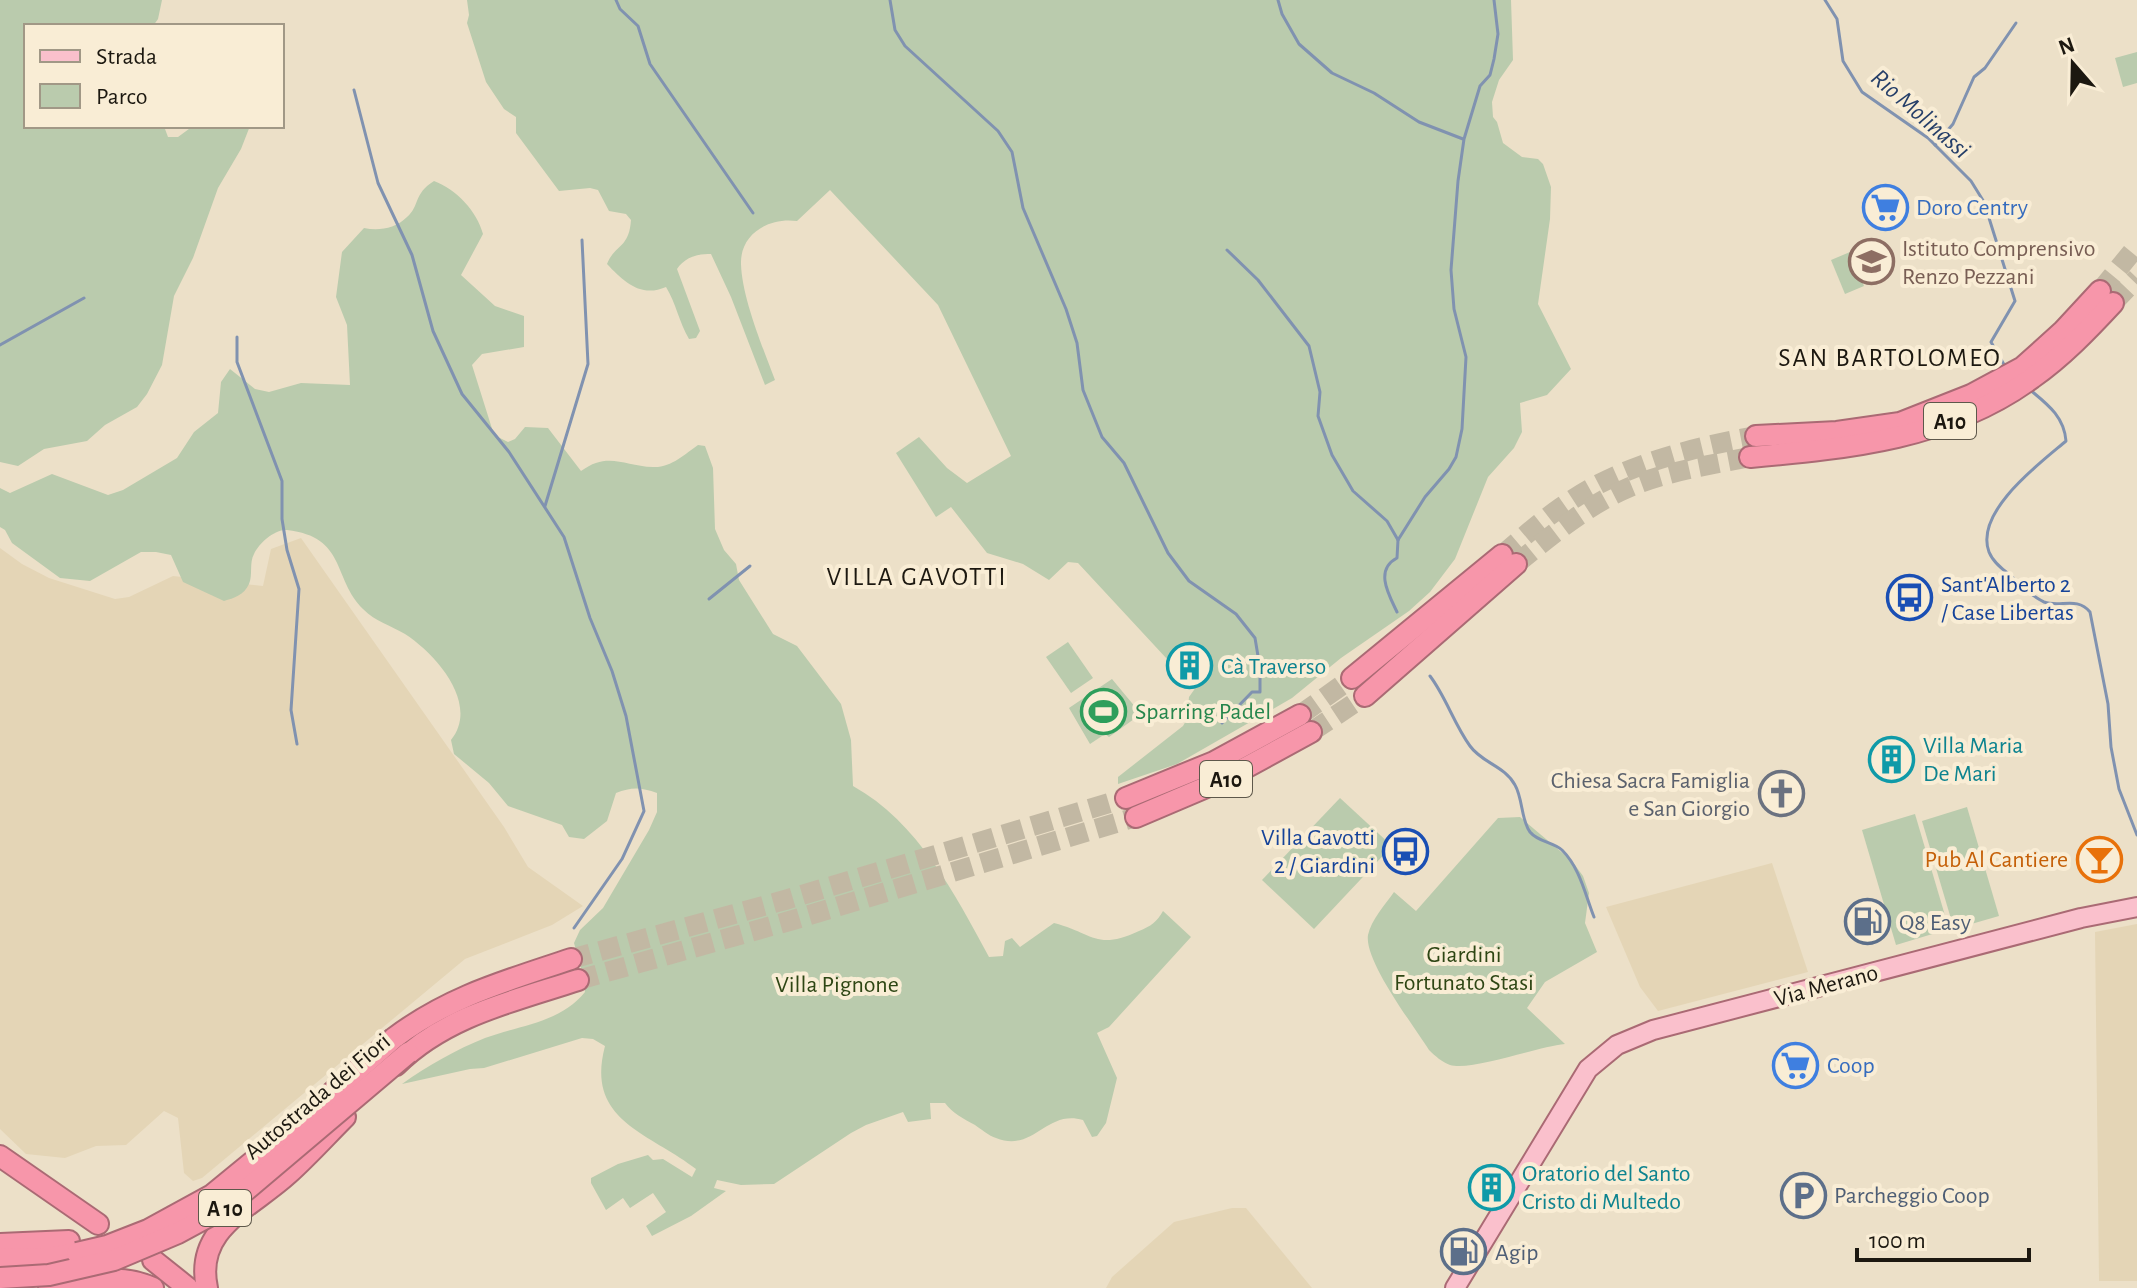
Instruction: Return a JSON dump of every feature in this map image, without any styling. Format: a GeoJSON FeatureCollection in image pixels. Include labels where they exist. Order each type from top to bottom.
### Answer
{"type":"FeatureCollection","features":[{"type":"Feature","properties":{"kind":"highway","name":"A10"},"geometry":{"type":"LineString","coordinates":[[1750,457],[1852,447],[1901,438],[1954,420],[2032,379],[2078,341],[2106,297],[2023,367],[1971,395],[1900,423],[1837,432],[1756,436]]}},
{"type":"Feature","properties":{"kind":"highway"},"geometry":{"type":"LineString","coordinates":[[1352,678],[1509,559],[1365,696]]}},
{"type":"Feature","properties":{"kind":"highway","name":"A10"},"geometry":{"type":"LineString","coordinates":[[1131,808],[1223,780],[1306,724]]}},
{"type":"Feature","properties":{"kind":"highway","name":"Autostrada dei Fiori"},"geometry":{"type":"LineString","coordinates":[[0,1278],[49,1275],[114,1260],[178,1233],[226,1207],[401,1046],[420,1019],[454,1000],[571,959]]}},
{"type":"Feature","properties":{"kind":"highway","name":"Autostrada dei Fiori"},"geometry":{"type":"LineString","coordinates":[[0,1259],[46,1258],[73,1247],[107,1246],[148,1230],[212,1195],[401,1046],[460,1021],[578,980]]}},
{"type":"Feature","properties":{"kind":"highway"},"geometry":{"type":"LineString","coordinates":[[207,1288],[206,1255],[215,1236],[286,1176],[401,1046]]}},
{"type":"Feature","properties":{"kind":"highway"},"geometry":{"type":"LineString","coordinates":[[0,1156],[98,1224]]}},
{"type":"Feature","properties":{"kind":"highway"},"geometry":{"type":"LineString","coordinates":[[0,1244],[73,1247]]}},
{"type":"Feature","properties":{"kind":"highway"},"geometry":{"type":"LineString","coordinates":[[153,1260],[183,1285]]}},
{"type":"Feature","properties":{"kind":"highway"},"geometry":{"type":"LineString","coordinates":[[49,1288],[114,1278],[132,1279],[153,1288]]}},
{"type":"Feature","properties":{"kind":"main road","name":"Via Merano"},"geometry":{"type":"LineString","coordinates":[[1455,1288],[1588,1069],[1617,1045],[1653,1030],[2081,918],[2137,907]]}},
{"type":"Feature","properties":{"kind":"shaded area"},"geometry":{"type":"Polygon","coordinates":[[[301,538],[504,827],[528,867],[583,906],[552,925],[465,959],[202,1178],[193,1181],[184,1173],[178,1118],[164,1111],[126,1145],[96,1146],[65,1158],[26,1154],[0,1129],[0,548],[49,578],[115,599],[129,597],[173,576],[263,586],[271,549],[301,538]]]}},
{"type":"Feature","properties":{"kind":"shaded area"},"geometry":{"type":"Polygon","coordinates":[[[1772,863],[1808,972],[1658,1011],[1640,987],[1606,907],[1772,863]]]}},
{"type":"Feature","properties":{"kind":"shaded area"},"geometry":{"type":"Polygon","coordinates":[[[2137,924],[2137,1281],[2099,1281],[2095,932],[2137,924]]]}},
{"type":"Feature","properties":{"kind":"shaded area"},"geometry":{"type":"Polygon","coordinates":[[[1232,1208],[1246,1208],[1312,1288],[1106,1288],[1112,1277],[1174,1222],[1232,1208]]]}},
{"type":"Feature","properties":{"kind":"green space"},"geometry":{"type":"Polygon","coordinates":[[[0,0],[162,0],[154,24],[24,24],[24,128],[162,128],[168,137],[178,137],[190,128],[249,128],[241,149],[218,188],[193,258],[174,296],[162,365],[147,394],[137,407],[105,425],[87,441],[44,449],[18,466],[0,462],[0,0]]]}},
{"type":"Feature","properties":{"kind":"green space"},"geometry":{"type":"Polygon","coordinates":[[[467,0],[1511,0],[1513,60],[1499,80],[1492,102],[1493,117],[1503,143],[1522,157],[1538,159],[1543,164],[1551,187],[1550,219],[1538,304],[1571,369],[1547,395],[1520,403],[1522,432],[1514,448],[1488,477],[1455,559],[1430,592],[1292,698],[1177,764],[1118,784],[1118,777],[1183,726],[1187,719],[1189,697],[1211,666],[1208,660],[1187,648],[1167,659],[1078,563],[1068,562],[1049,580],[1023,564],[987,553],[951,507],[936,517],[896,453],[919,437],[947,468],[967,483],[1011,456],[938,305],[830,190],[797,221],[777,222],[758,229],[742,253],[745,292],[775,380],[765,385],[711,254],[692,257],[677,269],[700,331],[696,338],[689,339],[666,287],[649,291],[641,289],[620,277],[607,264],[628,236],[631,220],[626,214],[609,211],[598,190],[559,191],[516,133],[516,117],[504,109],[486,82],[467,23],[467,0]]]}},
{"type":"Feature","properties":{"kind":"green space"},"geometry":{"type":"Polygon","coordinates":[[[2137,52],[2137,83],[2123,87],[2115,58],[2137,52]]]}},
{"type":"Feature","properties":{"kind":"green space","name":"Villa Pignone"},"geometry":{"type":"Polygon","coordinates":[[[434,181],[450,189],[464,202],[476,217],[483,234],[461,275],[495,306],[524,316],[524,347],[482,354],[472,365],[494,435],[508,442],[525,427],[548,428],[581,471],[608,461],[660,467],[677,460],[698,445],[705,446],[713,468],[715,529],[724,550],[736,564],[739,580],[773,634],[797,646],[841,704],[851,740],[853,786],[876,801],[916,839],[963,909],[989,957],[1003,956],[1005,941],[1012,938],[1020,947],[1054,923],[1095,938],[1113,940],[1147,927],[1163,911],[1191,937],[1109,1027],[1097,1033],[1117,1078],[1106,1123],[1097,1136],[1092,1137],[1083,1120],[1070,1118],[1059,1120],[1020,1140],[1009,1141],[988,1134],[945,1103],[930,1103],[931,1119],[908,1122],[903,1112],[866,1125],[774,1184],[741,1185],[717,1180],[714,1188],[726,1191],[691,1216],[652,1236],[646,1226],[666,1212],[653,1193],[630,1208],[623,1198],[606,1210],[591,1178],[618,1164],[648,1155],[653,1160],[663,1159],[692,1177],[696,1169],[641,1134],[612,1108],[604,1092],[601,1071],[605,1046],[593,1039],[582,1038],[484,1068],[402,1084],[474,1042],[552,1017],[585,992],[574,943],[580,930],[603,908],[649,830],[657,812],[657,793],[636,788],[616,793],[607,821],[584,839],[569,837],[562,825],[508,806],[489,783],[454,754],[451,740],[459,726],[460,711],[457,696],[441,667],[405,634],[363,609],[346,585],[329,550],[306,534],[282,530],[268,538],[253,558],[247,588],[238,596],[224,601],[183,582],[171,555],[156,552],[141,552],[90,581],[60,578],[12,543],[0,527],[0,488],[10,493],[52,474],[108,495],[123,490],[177,458],[194,432],[218,413],[221,382],[230,369],[255,389],[269,392],[301,383],[350,385],[347,325],[336,297],[342,252],[364,228],[386,228],[402,221],[434,181]]]}},
{"type":"Feature","properties":{"kind":"green space"},"geometry":{"type":"Polygon","coordinates":[[[1850,252],[1864,286],[1845,294],[1831,260],[1850,252]]]}},
{"type":"Feature","properties":{"kind":"green space"},"geometry":{"type":"Polygon","coordinates":[[[1068,642],[1093,678],[1071,693],[1046,657],[1068,642]]]}},
{"type":"Feature","properties":{"kind":"green space","name":"Sparring Padel"},"geometry":{"type":"Polygon","coordinates":[[[1112,679],[1141,714],[1109,737],[1105,734],[1090,744],[1069,708],[1112,679]]]}},
{"type":"Feature","properties":{"kind":"green space"},"geometry":{"type":"Polygon","coordinates":[[[1340,798],[1392,846],[1314,929],[1262,880],[1340,798]]]}},
{"type":"Feature","properties":{"kind":"green space"},"geometry":{"type":"Polygon","coordinates":[[[1967,807],[1999,916],[1954,929],[1922,821],[1967,807]]]}},
{"type":"Feature","properties":{"kind":"green space"},"geometry":{"type":"Polygon","coordinates":[[[1915,814],[1949,929],[1896,945],[1862,830],[1915,814]]]}},
{"type":"Feature","properties":{"kind":"green space","name":"Giardini Fortunato Stasi"},"geometry":{"type":"Polygon","coordinates":[[[1520,817],[1572,861],[1583,876],[1589,893],[1585,923],[1597,952],[1545,982],[1527,1008],[1565,1044],[1474,1065],[1450,1065],[1429,1050],[1391,993],[1374,961],[1368,935],[1375,918],[1394,892],[1416,911],[1498,818],[1520,817]]]}},
{"type":"Feature","properties":{"kind":"waterway"},"geometry":{"type":"LineString","coordinates":[[616,0],[620,9],[638,26],[650,64],[753,213]]}},
{"type":"Feature","properties":{"kind":"waterway"},"geometry":{"type":"LineString","coordinates":[[890,0],[895,30],[905,46],[998,131],[1012,152],[1023,208],[1066,309],[1077,343],[1083,390],[1102,437],[1124,463],[1168,553],[1189,581],[1236,614],[1255,638],[1260,692],[1252,692],[1222,723]]}},
{"type":"Feature","properties":{"kind":"waterway"},"geometry":{"type":"LineString","coordinates":[[1278,0],[1282,14],[1299,44],[1332,73],[1374,93],[1419,122],[1463,139]]}},
{"type":"Feature","properties":{"kind":"waterway"},"geometry":{"type":"LineString","coordinates":[[1397,612],[1385,583],[1386,569],[1397,558],[1398,540],[1425,497],[1456,457],[1462,429],[1466,357],[1454,309],[1451,270],[1464,139],[1480,86],[1490,75],[1498,34],[1494,0]]}},
{"type":"Feature","properties":{"kind":"waterway","name":"Rio Molinassi"},"geometry":{"type":"LineString","coordinates":[[1825,0],[1837,19],[1843,61],[1862,92],[1928,138],[1971,181],[1984,202],[2015,301],[1991,342],[2006,368]]}},
{"type":"Feature","properties":{"kind":"waterway"},"geometry":{"type":"LineString","coordinates":[[1935,145],[1953,124],[1974,77],[1985,68],[2016,23]]}},
{"type":"Feature","properties":{"kind":"waterway"},"geometry":{"type":"LineString","coordinates":[[354,90],[378,183],[412,255],[433,331],[462,394],[509,452],[564,537],[626,716],[644,811],[622,859],[574,928]]}},
{"type":"Feature","properties":{"kind":"waterway"},"geometry":{"type":"LineString","coordinates":[[545,506],[588,364],[582,240]]}},
{"type":"Feature","properties":{"kind":"waterway"},"geometry":{"type":"LineString","coordinates":[[1227,250],[1258,280],[1309,346],[1320,392],[1318,416],[1332,455],[1353,491],[1387,521],[1398,540]]}},
{"type":"Feature","properties":{"kind":"waterway"},"geometry":{"type":"LineString","coordinates":[[0,345],[84,298]]}},
{"type":"Feature","properties":{"kind":"waterway"},"geometry":{"type":"LineString","coordinates":[[237,337],[237,362],[282,481],[282,519],[287,550],[299,589],[291,710],[297,744]]}},
{"type":"Feature","properties":{"kind":"waterway","name":"Rio Molinassi"},"geometry":{"type":"LineString","coordinates":[[2029,389],[2058,418],[2066,441],[2026,475],[2000,505],[1987,537],[1989,552],[1998,565],[2039,600],[2074,603],[2090,612],[2108,704],[2111,747],[2119,789],[2137,835]]}},
{"type":"Feature","properties":{"kind":"waterway"},"geometry":{"type":"LineString","coordinates":[[709,599],[750,566]]}},
{"type":"Feature","properties":{"kind":"waterway"},"geometry":{"type":"LineString","coordinates":[[1430,676],[1470,746],[1505,773],[1515,785],[1530,832],[1558,847],[1568,857],[1594,917]]}},
{"type":"Feature","properties":{"kind":"tunnel"},"geometry":{"type":"LineString","coordinates":[[2100,291],[2137,246]]}},
{"type":"Feature","properties":{"kind":"tunnel"},"geometry":{"type":"LineString","coordinates":[[2113,303],[2137,278]]}},
{"type":"Feature","properties":{"kind":"tunnel"},"geometry":{"type":"LineString","coordinates":[[1502,555],[1560,508],[1605,481],[1679,453],[1756,436]]}},
{"type":"Feature","properties":{"kind":"tunnel"},"geometry":{"type":"LineString","coordinates":[[1516,564],[1614,494],[1644,481],[1750,457]]}},
{"type":"Feature","properties":{"kind":"tunnel"},"geometry":{"type":"LineString","coordinates":[[1300,715],[1352,678]]}},
{"type":"Feature","properties":{"kind":"tunnel"},"geometry":{"type":"LineString","coordinates":[[1311,732],[1365,696]]}},
{"type":"Feature","properties":{"kind":"tunnel"},"geometry":{"type":"LineString","coordinates":[[571,959],[785,900],[1126,798]]}},
{"type":"Feature","properties":{"kind":"tunnel"},"geometry":{"type":"LineString","coordinates":[[578,980],[793,920],[1136,817]]}},
{"type":"Feature","properties":{"kind":"place","name":"Doro Centry"},"geometry":{"type":"Point","coordinates":[1885,207]}},
{"type":"Feature","properties":{"kind":"place","name":"Istituto Comprensivo Renzo Pezzani"},"geometry":{"type":"Point","coordinates":[1871,262]}},
{"type":"Feature","properties":{"kind":"place","name":"Sant'Alberto 2 / Case Libertas"},"geometry":{"type":"Point","coordinates":[1910,598]}},
{"type":"Feature","properties":{"kind":"place","name":"Cà Traverso"},"geometry":{"type":"Point","coordinates":[1190,666]}},
{"type":"Feature","properties":{"kind":"place","name":"Sparring Padel"},"geometry":{"type":"Point","coordinates":[1104,711]}},
{"type":"Feature","properties":{"kind":"place","name":"Villa Maria De Mari"},"geometry":{"type":"Point","coordinates":[1892,759]}},
{"type":"Feature","properties":{"kind":"place","name":"Chiesa Sacra Famiglia e San Giorgio"},"geometry":{"type":"Point","coordinates":[1781,794]}},
{"type":"Feature","properties":{"kind":"place","name":"Villa Gavotti 2 / Giardini"},"geometry":{"type":"Point","coordinates":[1406,851]}},
{"type":"Feature","properties":{"kind":"place","name":"Pub Al Cantiere"},"geometry":{"type":"Point","coordinates":[2099,859]}},
{"type":"Feature","properties":{"kind":"place","name":"Q8 Easy"},"geometry":{"type":"Point","coordinates":[1868,922]}},
{"type":"Feature","properties":{"kind":"place","name":"Coop"},"geometry":{"type":"Point","coordinates":[1796,1065]}},
{"type":"Feature","properties":{"kind":"place","name":"Oratorio del Santo Cristo di Multedo"},"geometry":{"type":"Point","coordinates":[1491,1187]}},
{"type":"Feature","properties":{"kind":"place","name":"Parcheggio Coop"},"geometry":{"type":"Point","coordinates":[1803,1195]}},
{"type":"Feature","properties":{"kind":"place","name":"Agip"},"geometry":{"type":"Point","coordinates":[1464,1252]}},
{"type":"Feature","properties":{"kind":"district","name":"SAN BARTOLOMEO"},"geometry":{"type":"Point","coordinates":[1890,357]}},
{"type":"Feature","properties":{"kind":"district","name":"VILLA GAVOTTI"},"geometry":{"type":"Point","coordinates":[917,576]}}]}
